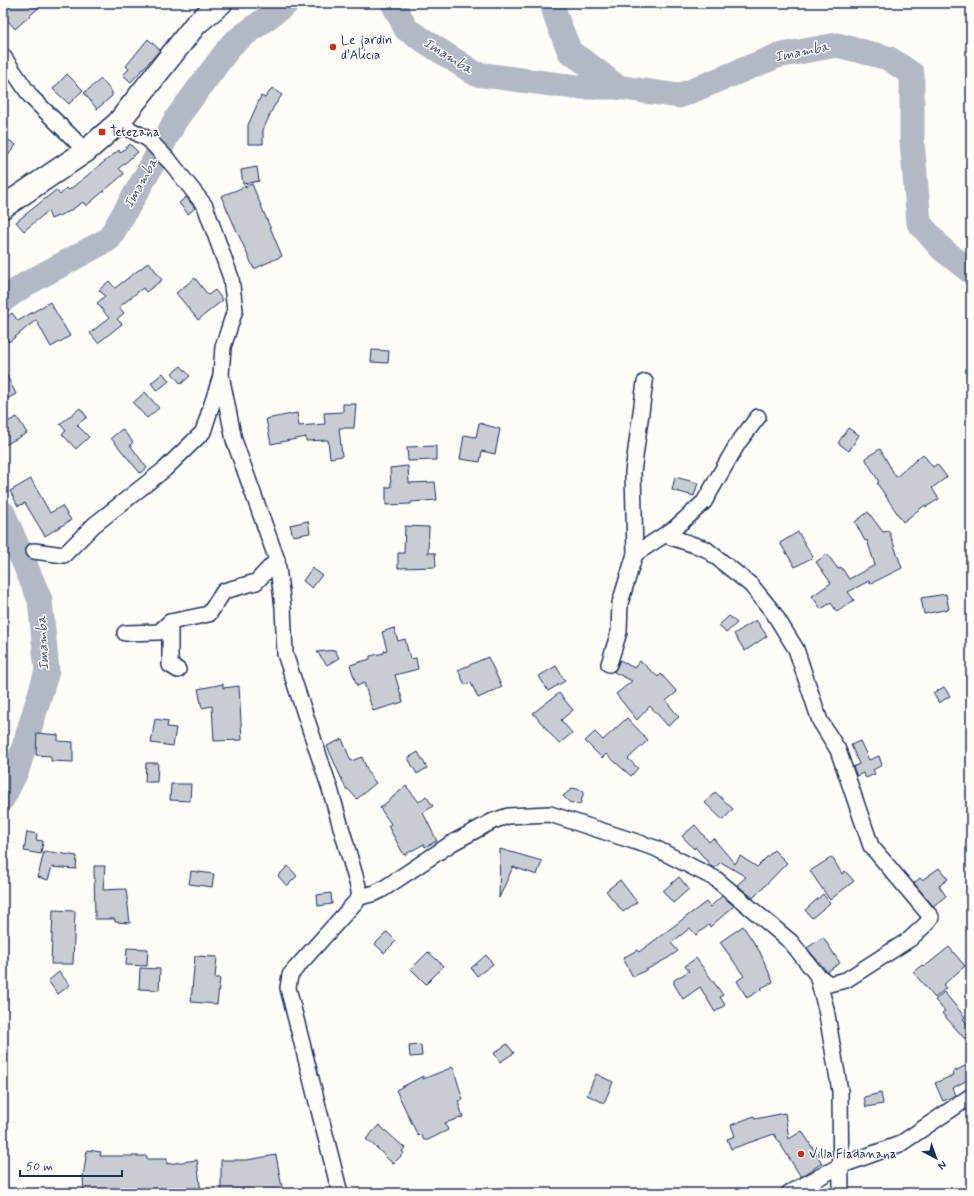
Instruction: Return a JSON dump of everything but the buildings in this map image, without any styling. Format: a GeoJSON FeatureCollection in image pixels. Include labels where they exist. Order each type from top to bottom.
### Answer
{"type":"FeatureCollection","features":[{"type":"Feature","properties":{"kind":"street"},"geometry":{"type":"LineString","coordinates":[[3,207],[86,151],[118,123],[196,24],[221,3]]}},
{"type":"Feature","properties":{"kind":"street"},"geometry":{"type":"LineString","coordinates":[[3,56],[31,97],[86,151]]}},
{"type":"Feature","properties":{"kind":"street"},"geometry":{"type":"LineString","coordinates":[[34,551],[64,554],[94,525],[165,469],[203,432],[221,375],[223,347],[235,310],[231,278],[205,206],[172,164],[148,139],[118,123]]}},
{"type":"Feature","properties":{"kind":"street"},"geometry":{"type":"LineString","coordinates":[[221,375],[234,440],[277,560],[283,607],[286,654],[330,789],[360,897]]}},
{"type":"Feature","properties":{"kind":"street"},"geometry":{"type":"LineString","coordinates":[[609,664],[619,632],[620,603],[635,554],[633,472],[645,382]]}},
{"type":"Feature","properties":{"kind":"street"},"geometry":{"type":"LineString","coordinates":[[635,554],[675,528],[704,502],[738,443],[758,417]]}},
{"type":"Feature","properties":{"kind":"street"},"geometry":{"type":"LineString","coordinates":[[340,1193],[288,988],[290,976],[360,897],[375,894],[452,843],[493,821],[508,816],[550,814],[655,848],[716,879],[791,942],[817,975],[829,984],[846,980],[910,939],[926,924],[931,917],[871,846],[838,750],[820,721],[796,649],[773,612],[751,585],[706,549],[665,535]]}},
{"type":"Feature","properties":{"kind":"street"},"geometry":{"type":"LineString","coordinates":[[125,633],[159,632],[170,622],[209,614],[224,591],[256,582],[277,560]]}},
{"type":"Feature","properties":{"kind":"street"},"geometry":{"type":"LineString","coordinates":[[170,622],[170,665],[178,670]]}},
{"type":"Feature","properties":{"kind":"street"},"geometry":{"type":"LineString","coordinates":[[817,975],[826,1009],[840,1091],[841,1193]]}},
{"type":"Feature","properties":{"kind":"street"},"geometry":{"type":"LineString","coordinates":[[789,1193],[840,1166],[900,1144],[971,1096]]}},
{"type":"Feature","properties":{"kind":"waterway","name":"Imamba"},"geometry":{"type":"LineString","coordinates":[[3,300],[26,284],[109,239],[147,174],[176,119],[232,44],[287,3]]}},
{"type":"Feature","properties":{"kind":"waterway","name":"Imamba"},"geometry":{"type":"LineString","coordinates":[[393,3],[406,29],[476,74],[575,87],[617,87]]}},
{"type":"Feature","properties":{"kind":"waterway","name":"Imamba"},"geometry":{"type":"LineString","coordinates":[[552,3],[570,52],[617,87],[679,96],[777,56],[837,45],[888,58],[912,74],[912,141],[919,223],[942,249],[971,272]]}},
{"type":"Feature","properties":{"kind":"waterway","name":"Imamba"},"geometry":{"type":"LineString","coordinates":[[3,513],[40,600],[47,671],[17,770],[3,798]]}},
{"type":"Feature","properties":{"kind":"place","name":"Le jardin d'Alicia"},"geometry":{"type":"Point","coordinates":[333,47]}},
{"type":"Feature","properties":{"kind":"place","name":"Tetezana"},"geometry":{"type":"Point","coordinates":[102,132]}},
{"type":"Feature","properties":{"kind":"place","name":"Villa Fiadanana"},"geometry":{"type":"Point","coordinates":[801,1154]}}]}
